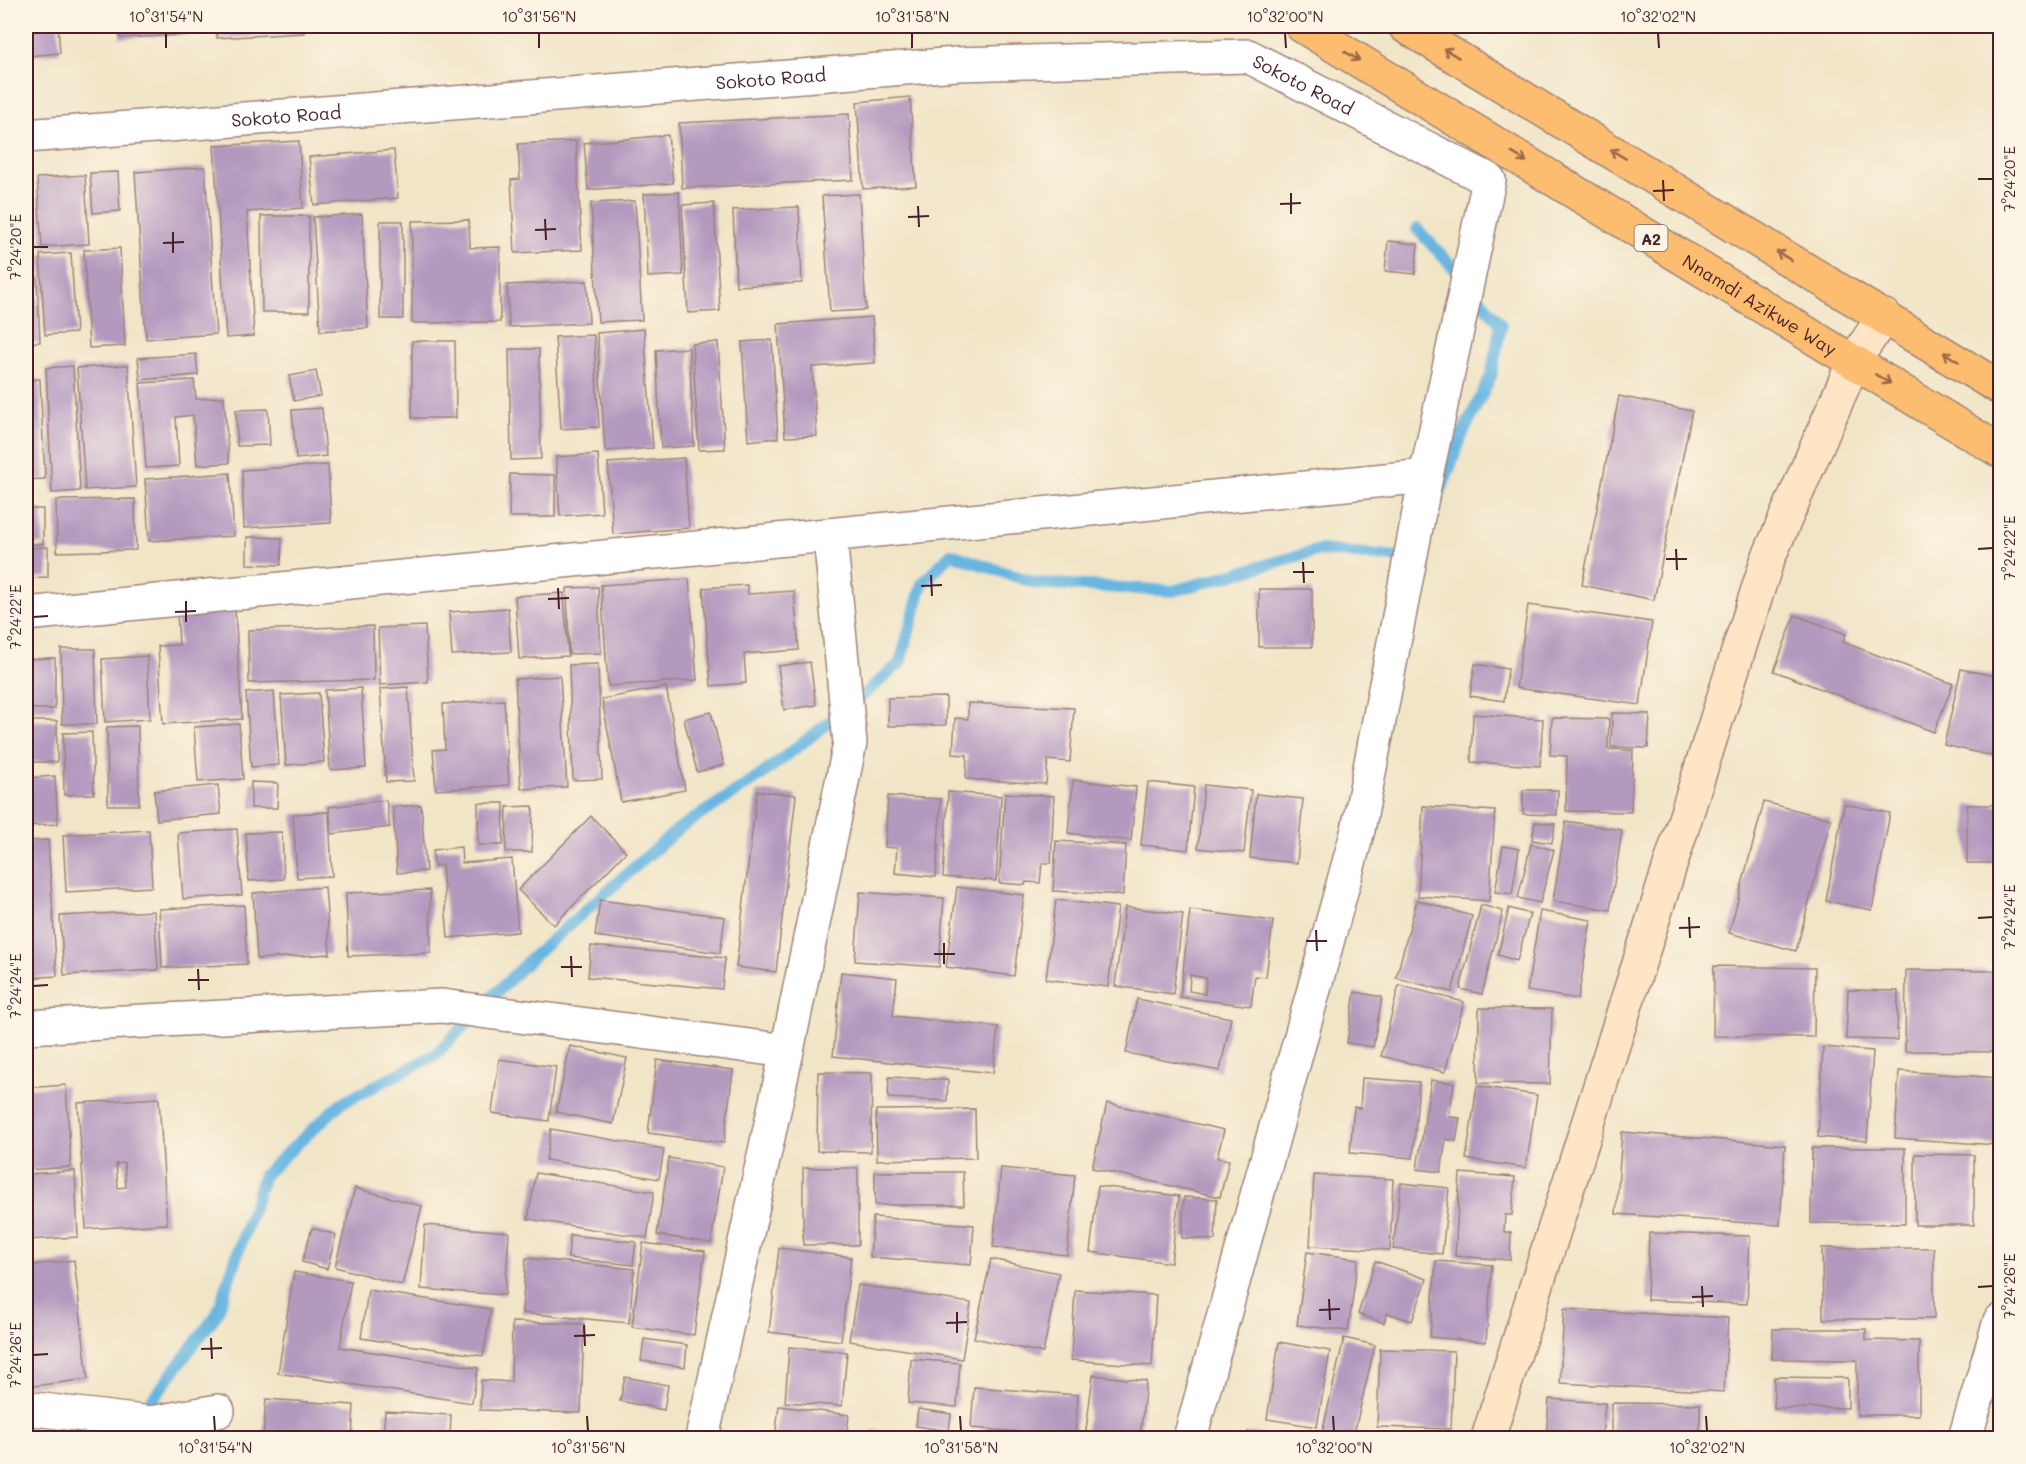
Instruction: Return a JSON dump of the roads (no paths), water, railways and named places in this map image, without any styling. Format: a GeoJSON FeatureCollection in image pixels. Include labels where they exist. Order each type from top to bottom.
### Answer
{"type":"FeatureCollection","features":[{"type":"Feature","properties":{"kind":"highway","name":"Nnamdi Azikwe Way"},"geometry":{"type":"LineString","coordinates":[[1302,26],[2001,451]]}},
{"type":"Feature","properties":{"kind":"highway"},"geometry":{"type":"LineString","coordinates":[[1406,26],[2001,388]]}},
{"type":"Feature","properties":{"kind":"street","name":"Sokoto Road"},"geometry":{"type":"LineString","coordinates":[[26,136],[957,64],[1248,56],[1489,180],[1426,476]]}},
{"type":"Feature","properties":{"kind":"street"},"geometry":{"type":"LineString","coordinates":[[1488,1438],[1767,561],[1854,362],[1884,316]]}},
{"type":"Feature","properties":{"kind":"street"},"geometry":{"type":"LineString","coordinates":[[26,614],[1426,476],[1358,830],[1190,1438]]}},
{"type":"Feature","properties":{"kind":"street"},"geometry":{"type":"LineString","coordinates":[[702,1438],[787,1051],[850,743],[830,536]]}},
{"type":"Feature","properties":{"kind":"street"},"geometry":{"type":"LineString","coordinates":[[26,1027],[442,1006],[787,1051]]}},
{"type":"Feature","properties":{"kind":"street"},"geometry":{"type":"LineString","coordinates":[[1965,1438],[2001,1322]]}},
{"type":"Feature","properties":{"kind":"street"},"geometry":{"type":"LineString","coordinates":[[26,1408],[151,1423],[218,1411]]}},
{"type":"Feature","properties":{"kind":"waterway"},"geometry":{"type":"LineString","coordinates":[[1417,229],[1463,278],[1501,325],[1491,376],[1463,433],[1433,511]]}},
{"type":"Feature","properties":{"kind":"waterway"},"geometry":{"type":"LineString","coordinates":[[123,1438],[217,1314],[264,1175],[340,1104],[435,1055],[528,961],[677,830],[760,776],[859,699],[900,663],[922,584],[951,554],[1035,583],[1173,591],[1319,550],[1410,558]]}}]}
